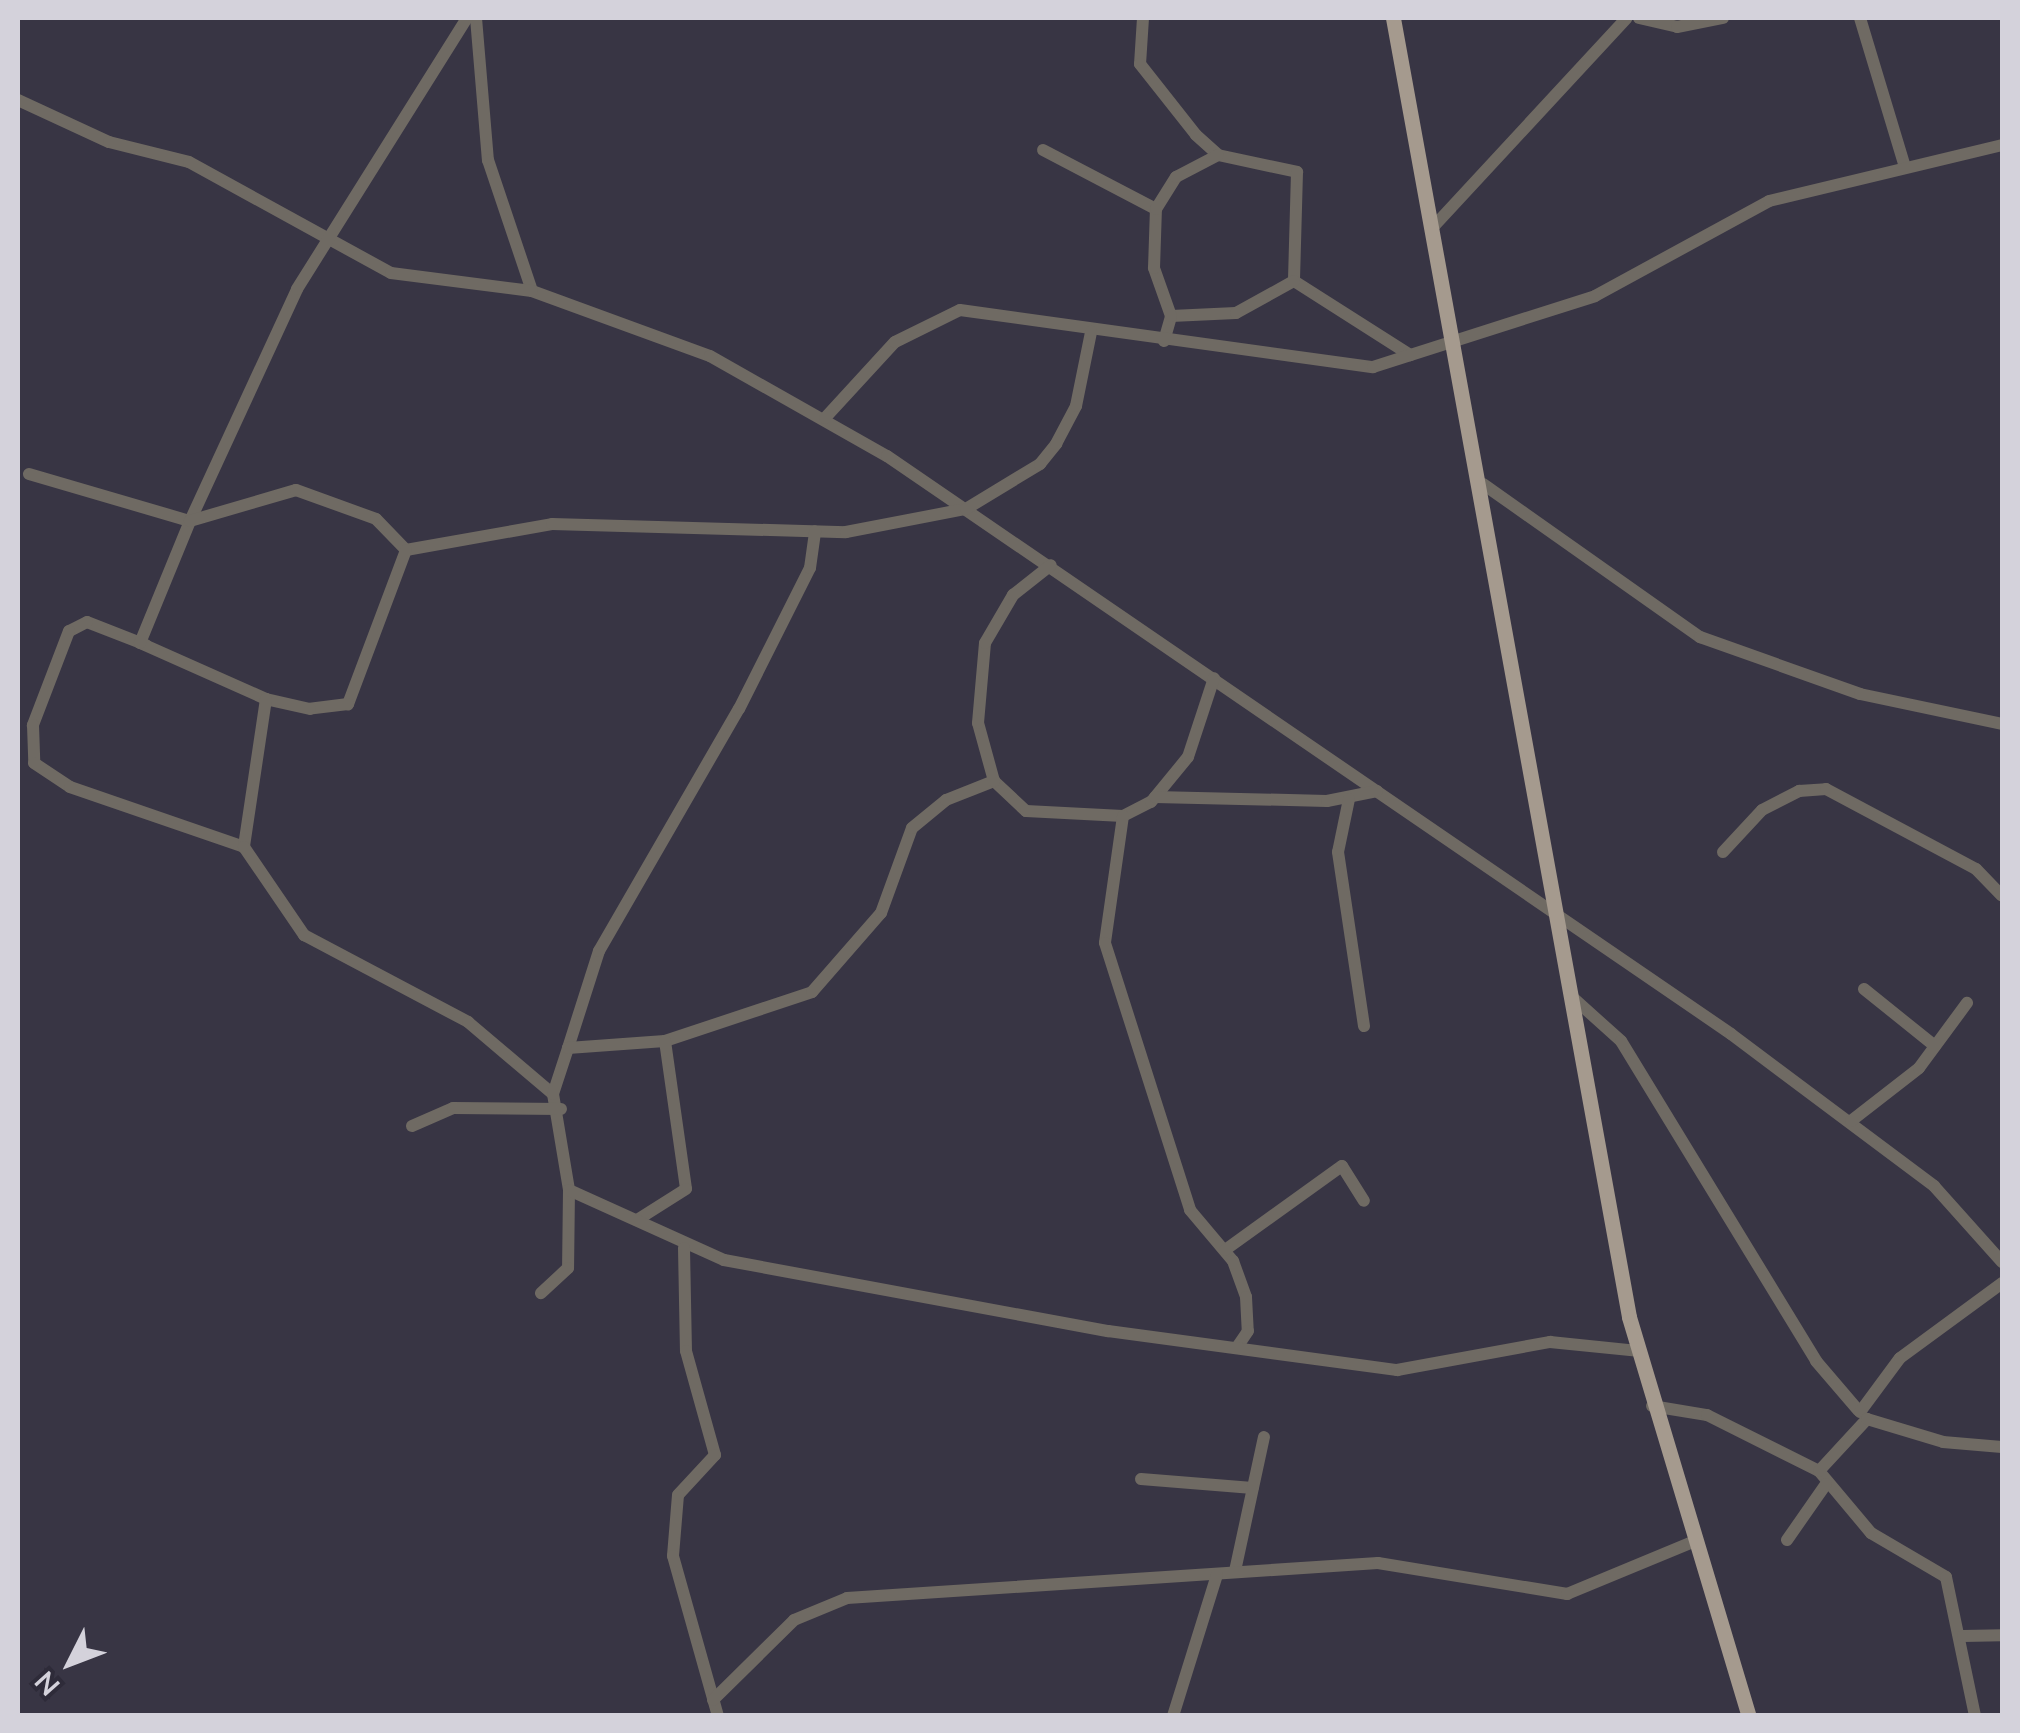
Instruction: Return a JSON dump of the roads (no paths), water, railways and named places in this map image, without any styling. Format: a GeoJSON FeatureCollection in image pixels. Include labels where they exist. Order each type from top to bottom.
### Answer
{"type":"FeatureCollection","features":[{"type":"Feature","properties":{"kind":"main road"},"geometry":{"type":"LineString","coordinates":[[1392,18],[1435,225],[1449,345],[1483,484],[1571,996],[1638,1352],[1690,1542],[1749,1716]]}},
{"type":"Feature","properties":{"kind":"street"},"geometry":{"type":"LineString","coordinates":[[146,645],[190,521],[330,236],[467,18]]}},
{"type":"Feature","properties":{"kind":"street"},"geometry":{"type":"LineString","coordinates":[[476,18],[488,160],[532,291]]}},
{"type":"Feature","properties":{"kind":"street"},"geometry":{"type":"LineString","coordinates":[[1143,18],[1145,73],[1218,155],[1297,172],[1294,281]]}},
{"type":"Feature","properties":{"kind":"street"},"geometry":{"type":"LineString","coordinates":[[1435,225],[1627,18]]}},
{"type":"Feature","properties":{"kind":"street"},"geometry":{"type":"LineString","coordinates":[[1639,18],[1677,27],[1723,18]]}},
{"type":"Feature","properties":{"kind":"street"},"geometry":{"type":"LineString","coordinates":[[1860,18],[1904,164]]}},
{"type":"Feature","properties":{"kind":"street"},"geometry":{"type":"LineString","coordinates":[[18,100],[109,142],[189,162],[391,272],[532,291],[710,356],[825,418],[1051,564],[1851,1121],[1934,1186],[2002,1262]]}},
{"type":"Feature","properties":{"kind":"street"},"geometry":{"type":"LineString","coordinates":[[825,418],[895,342],[937,316],[996,313],[1091,332],[1346,368],[1449,345],[1595,296],[1768,201],[1904,164],[2002,145]]}},
{"type":"Feature","properties":{"kind":"street"},"geometry":{"type":"LineString","coordinates":[[1043,150],[1156,209]]}},
{"type":"Feature","properties":{"kind":"street"},"geometry":{"type":"LineString","coordinates":[[1164,341],[1171,316],[1154,268],[1156,209],[1176,177],[1218,155]]}},
{"type":"Feature","properties":{"kind":"street"},"geometry":{"type":"LineString","coordinates":[[1171,316],[1236,313],[1294,281]]}},
{"type":"Feature","properties":{"kind":"street"},"geometry":{"type":"LineString","coordinates":[[1294,281],[1410,355]]}},
{"type":"Feature","properties":{"kind":"street"},"geometry":{"type":"LineString","coordinates":[[406,550],[552,524],[815,531],[966,508],[1040,464],[1056,444],[1076,406],[1091,332]]}},
{"type":"Feature","properties":{"kind":"street"},"geometry":{"type":"LineString","coordinates":[[29,474],[190,521],[296,490],[376,519],[406,550]]}},
{"type":"Feature","properties":{"kind":"street"},"geometry":{"type":"LineString","coordinates":[[1483,484],[1700,637],[1860,694],[2002,724]]}},
{"type":"Feature","properties":{"kind":"street"},"geometry":{"type":"LineString","coordinates":[[552,1094],[599,951],[739,708],[810,568],[815,531]]}},
{"type":"Feature","properties":{"kind":"street"},"geometry":{"type":"LineString","coordinates":[[406,550],[348,704],[310,709],[266,699],[87,622],[69,631],[33,725],[34,763],[70,787],[244,848],[304,934],[468,1022],[552,1094],[561,1109],[570,1190],[568,1268],[540,1294]]}},
{"type":"Feature","properties":{"kind":"street"},"geometry":{"type":"LineString","coordinates":[[1051,564],[1014,595],[985,643],[978,723],[994,781],[1026,811],[1123,816],[1155,797],[1188,758],[1214,678]]}},
{"type":"Feature","properties":{"kind":"street"},"geometry":{"type":"LineString","coordinates":[[244,848],[266,699]]}},
{"type":"Feature","properties":{"kind":"street"},"geometry":{"type":"LineString","coordinates":[[568,1048],[665,1041],[812,992],[881,913],[912,828],[946,800],[994,781]]}},
{"type":"Feature","properties":{"kind":"street"},"geometry":{"type":"LineString","coordinates":[[1723,852],[1762,810],[1799,790],[1826,789],[1976,869],[2002,896]]}},
{"type":"Feature","properties":{"kind":"street"},"geometry":{"type":"LineString","coordinates":[[1155,797],[1350,799],[1377,791]]}},
{"type":"Feature","properties":{"kind":"street"},"geometry":{"type":"LineString","coordinates":[[1350,799],[1338,852],[1364,1026]]}},
{"type":"Feature","properties":{"kind":"street"},"geometry":{"type":"LineString","coordinates":[[1123,816],[1104,942],[1190,1210],[1226,1250],[1246,1297],[1248,1331],[1238,1346]]}},
{"type":"Feature","properties":{"kind":"street"},"geometry":{"type":"LineString","coordinates":[[1864,988],[1935,1046]]}},
{"type":"Feature","properties":{"kind":"street"},"geometry":{"type":"LineString","coordinates":[[1571,996],[1621,1042],[1816,1361],[1863,1414],[1943,1442],[2002,1446]]}},
{"type":"Feature","properties":{"kind":"street"},"geometry":{"type":"LineString","coordinates":[[1851,1121],[1935,1046],[1966,1003]]}},
{"type":"Feature","properties":{"kind":"street"},"geometry":{"type":"LineString","coordinates":[[637,1220],[686,1189],[665,1041]]}},
{"type":"Feature","properties":{"kind":"street"},"geometry":{"type":"LineString","coordinates":[[412,1126],[453,1108],[561,1109]]}},
{"type":"Feature","properties":{"kind":"street"},"geometry":{"type":"LineString","coordinates":[[1226,1250],[1342,1166],[1364,1201]]}},
{"type":"Feature","properties":{"kind":"street"},"geometry":{"type":"LineString","coordinates":[[570,1190],[637,1220],[684,1248],[913,1298],[1398,1370],[1550,1342],[1638,1352]]}},
{"type":"Feature","properties":{"kind":"street"},"geometry":{"type":"LineString","coordinates":[[684,1248],[686,1351],[715,1455],[678,1495],[674,1556],[718,1716]]}},
{"type":"Feature","properties":{"kind":"street"},"geometry":{"type":"LineString","coordinates":[[1786,1540],[1900,1358],[2002,1283]]}},
{"type":"Feature","properties":{"kind":"street"},"geometry":{"type":"LineString","coordinates":[[1652,1406],[1707,1415],[1822,1478],[1871,1532],[1946,1577],[1963,1636],[1975,1716]]}},
{"type":"Feature","properties":{"kind":"street"},"geometry":{"type":"LineString","coordinates":[[1235,1571],[1264,1437]]}},
{"type":"Feature","properties":{"kind":"street"},"geometry":{"type":"LineString","coordinates":[[1141,1479],[1253,1488]]}},
{"type":"Feature","properties":{"kind":"street"},"geometry":{"type":"LineString","coordinates":[[713,1700],[794,1620],[846,1598],[1378,1564],[1568,1594],[1690,1542]]}},
{"type":"Feature","properties":{"kind":"street"},"geometry":{"type":"LineString","coordinates":[[1173,1716],[1217,1575]]}},
{"type":"Feature","properties":{"kind":"street"},"geometry":{"type":"LineString","coordinates":[[1963,1636],[2002,1635]]}}]}
